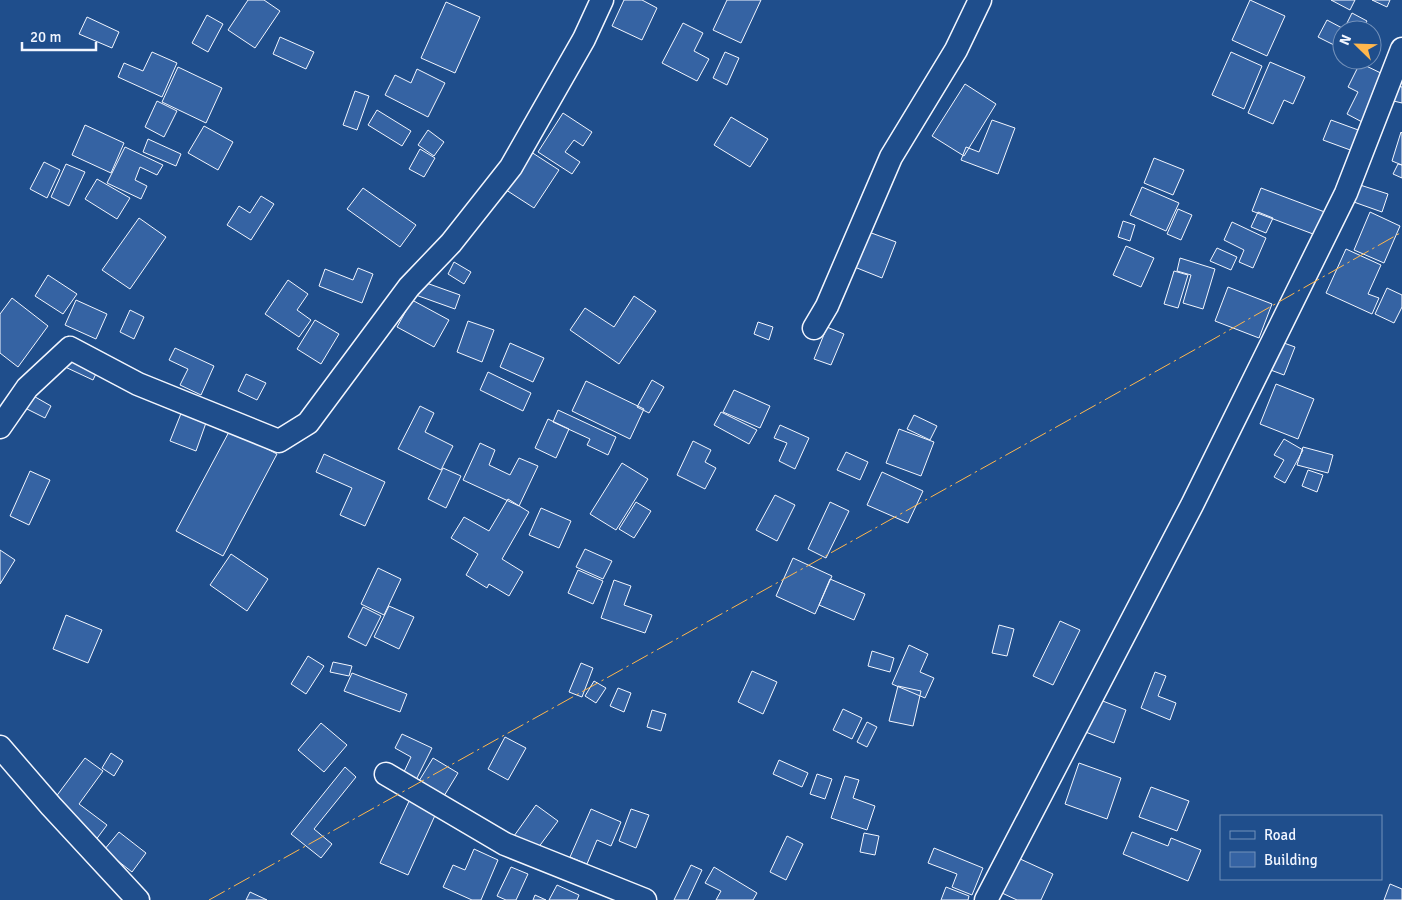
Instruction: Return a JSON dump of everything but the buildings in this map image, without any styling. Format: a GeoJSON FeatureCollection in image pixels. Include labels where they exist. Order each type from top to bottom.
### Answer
{"type":"FeatureCollection","features":[{"type":"Feature","properties":{"kind":"street"},"geometry":{"type":"LineString","coordinates":[[0,426],[27,388],[70,348],[138,384],[279,441],[308,423],[408,287],[451,243],[511,167],[584,39],[602,0]]}},
{"type":"Feature","properties":{"kind":"street"},"geometry":{"type":"LineString","coordinates":[[814,328],[827,306],[891,157],[956,50],[980,0]]}},
{"type":"Feature","properties":{"kind":"street"},"geometry":{"type":"LineString","coordinates":[[986,900],[1192,505],[1346,193],[1402,49]]}},
{"type":"Feature","properties":{"kind":"street"},"geometry":{"type":"LineString","coordinates":[[0,747],[138,900]]}},
{"type":"Feature","properties":{"kind":"street"},"geometry":{"type":"LineString","coordinates":[[386,774],[505,844],[645,900]]}},
{"type":"Feature","properties":{"kind":"power"},"geometry":{"type":"LineString","coordinates":[[209,900],[1402,232]]}}]}
